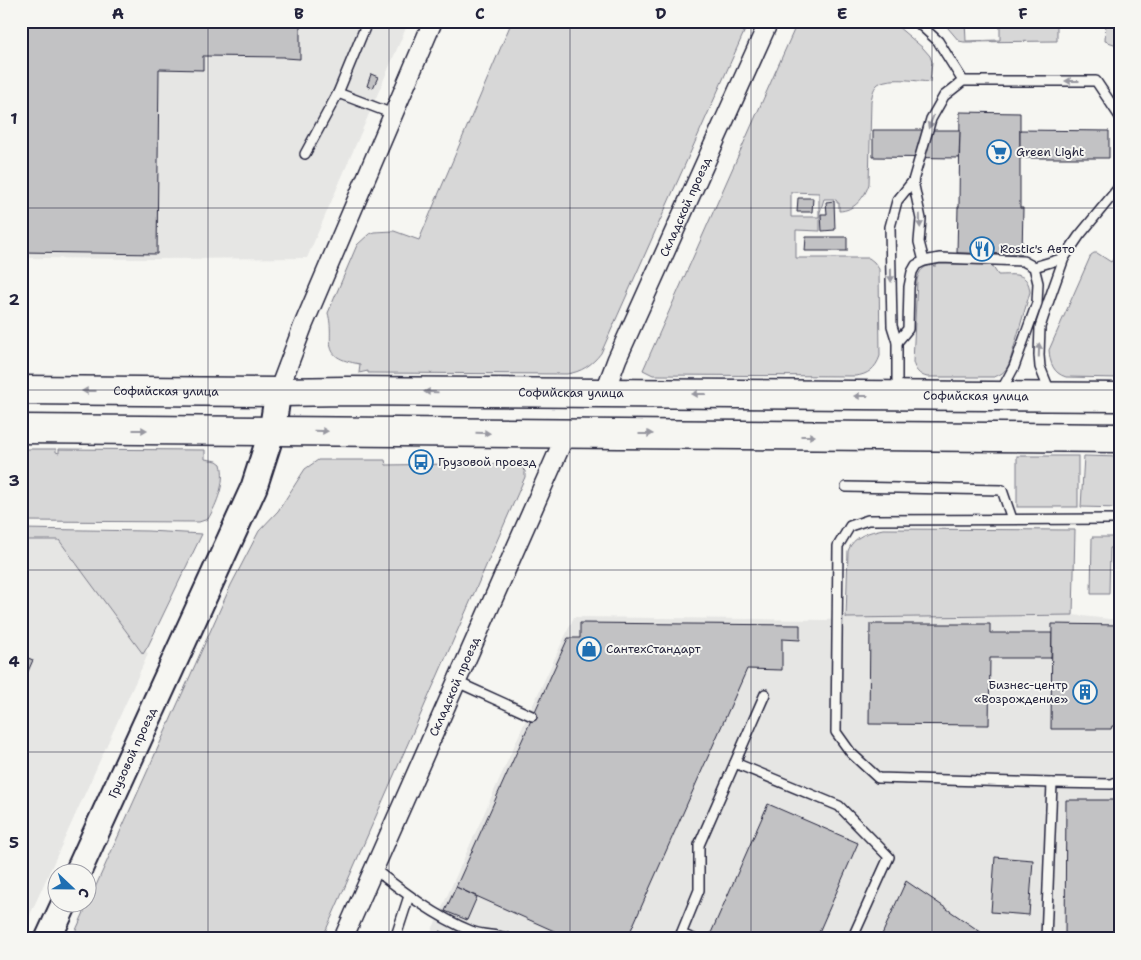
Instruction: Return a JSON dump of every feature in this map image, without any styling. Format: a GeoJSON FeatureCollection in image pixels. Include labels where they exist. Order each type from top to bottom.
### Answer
{"type":"FeatureCollection","features":[{"type":"Feature","properties":{"kind":"main road","name":"Софийская улица"},"geometry":{"type":"LineString","coordinates":[[21,390],[1120,397]]}},
{"type":"Feature","properties":{"kind":"main road"},"geometry":{"type":"LineString","coordinates":[[21,429],[1120,438]]}},
{"type":"Feature","properties":{"kind":"street","name":"Грузовой проезд"},"geometry":{"type":"LineString","coordinates":[[83,862],[254,487],[272,431],[278,392],[303,326],[433,21]]}},
{"type":"Feature","properties":{"kind":"street","name":"Складской проезд"},"geometry":{"type":"LineString","coordinates":[[604,394],[621,350],[768,21]]}},
{"type":"Feature","properties":{"kind":"street","name":"Складской проезд"},"geometry":{"type":"LineString","coordinates":[[343,939],[566,434]]}},
{"type":"Feature","properties":{"kind":"street"},"geometry":{"type":"LineString","coordinates":[[48,939],[60,912]]}},
{"type":"Feature","properties":{"kind":"lane"},"geometry":{"type":"LineString","coordinates":[[916,21],[938,41],[963,81]]}},
{"type":"Feature","properties":{"kind":"lane"},"geometry":{"type":"LineString","coordinates":[[305,154],[338,93],[366,24]]}},
{"type":"Feature","properties":{"kind":"lane"},"geometry":{"type":"LineString","coordinates":[[897,396],[897,342],[892,326],[890,227],[897,201],[913,181],[931,119],[944,96],[963,81],[1096,81],[1120,117]]}},
{"type":"Feature","properties":{"kind":"lane"},"geometry":{"type":"LineString","coordinates":[[338,93],[393,114]]}},
{"type":"Feature","properties":{"kind":"lane"},"geometry":{"type":"LineString","coordinates":[[913,181],[921,219],[919,242],[924,260]]}},
{"type":"Feature","properties":{"kind":"lane"},"geometry":{"type":"LineString","coordinates":[[1052,397],[1040,367],[1040,327],[1064,258],[1079,236],[1120,186]]}},
{"type":"Feature","properties":{"kind":"lane"},"geometry":{"type":"LineString","coordinates":[[897,342],[908,329],[909,287],[912,272],[916,265],[924,260],[940,258],[1024,261],[1034,267],[1038,282],[1037,303],[1016,362],[998,397]]}},
{"type":"Feature","properties":{"kind":"lane"},"geometry":{"type":"LineString","coordinates":[[1034,267],[1064,258]]}},
{"type":"Feature","properties":{"kind":"lane"},"geometry":{"type":"LineString","coordinates":[[846,488],[1002,490],[1012,519]]}},
{"type":"Feature","properties":{"kind":"lane"},"geometry":{"type":"LineString","coordinates":[[1120,520],[868,520],[850,526],[838,546],[836,732],[851,752],[878,778],[1112,784],[1120,780]]}},
{"type":"Feature","properties":{"kind":"lane"},"geometry":{"type":"LineString","coordinates":[[457,682],[532,716]]}},
{"type":"Feature","properties":{"kind":"lane"},"geometry":{"type":"LineString","coordinates":[[694,939],[680,936],[699,890],[699,845],[765,694]]}},
{"type":"Feature","properties":{"kind":"lane"},"geometry":{"type":"LineString","coordinates":[[735,763],[839,806],[889,857],[852,939]]}},
{"type":"Feature","properties":{"kind":"lane"},"geometry":{"type":"LineString","coordinates":[[1046,939],[1052,783]]}},
{"type":"Feature","properties":{"kind":"lane"},"geometry":{"type":"LineString","coordinates":[[374,869],[409,896],[444,918],[474,932],[501,936],[508,939]]}},
{"type":"Feature","properties":{"kind":"lane"},"geometry":{"type":"LineString","coordinates":[[394,939],[409,896]]}},
{"type":"Feature","properties":{"kind":"shaded area"},"geometry":{"type":"Polygon","coordinates":[[[21,21],[409,21],[307,258],[157,259],[21,258],[21,21]]]}},
{"type":"Feature","properties":{"kind":"shaded area"},"geometry":{"type":"Polygon","coordinates":[[[512,21],[749,21],[601,353],[594,361],[582,370],[567,374],[368,373],[368,371],[359,373],[360,364],[338,357],[333,352],[328,313],[357,245],[374,232],[394,231],[419,240],[512,21]]]}},
{"type":"Feature","properties":{"kind":"shaded area"},"geometry":{"type":"Polygon","coordinates":[[[798,21],[891,21],[930,56],[932,62],[930,82],[894,80],[881,82],[877,85],[871,101],[869,184],[865,194],[854,206],[839,211],[839,203],[837,201],[834,199],[824,199],[820,212],[820,231],[796,230],[796,258],[869,258],[879,269],[880,356],[876,364],[868,372],[855,376],[653,375],[643,370],[798,21]],[[791,192],[791,217],[819,217],[819,193],[791,192]]]}},
{"type":"Feature","properties":{"kind":"shaded area"},"geometry":{"type":"Polygon","coordinates":[[[942,21],[965,21],[966,41],[1000,40],[1000,21],[1079,21],[1079,25],[1057,25],[1057,41],[964,42],[959,41],[942,21]]]}},
{"type":"Feature","properties":{"kind":"shaded area"},"geometry":{"type":"Polygon","coordinates":[[[1106,21],[1120,21],[1120,46],[1105,41],[1106,21]]]}},
{"type":"Feature","properties":{"kind":"shaded area"},"geometry":{"type":"Polygon","coordinates":[[[1120,250],[1115,274],[1120,274],[1120,378],[1066,377],[1058,373],[1053,367],[1049,350],[1091,255],[1097,253],[1111,262],[1120,250]]]}},
{"type":"Feature","properties":{"kind":"shaded area"},"geometry":{"type":"Polygon","coordinates":[[[937,264],[991,264],[998,275],[1023,277],[1029,285],[1030,292],[1010,361],[1006,369],[1000,374],[994,377],[927,377],[916,370],[913,362],[917,280],[924,268],[936,266],[937,264]]]}},
{"type":"Feature","properties":{"kind":"shaded area"},"geometry":{"type":"Polygon","coordinates":[[[21,449],[56,449],[56,452],[59,453],[59,449],[205,450],[205,459],[217,461],[221,464],[221,485],[215,507],[208,519],[199,522],[21,521],[21,449]]]}},
{"type":"Feature","properties":{"kind":"shaded area"},"geometry":{"type":"Polygon","coordinates":[[[1017,456],[1078,456],[1078,507],[1017,507],[1017,456]]]}},
{"type":"Feature","properties":{"kind":"shaded area"},"geometry":{"type":"Polygon","coordinates":[[[1084,456],[1120,457],[1120,508],[1081,507],[1084,456]]]}},
{"type":"Feature","properties":{"kind":"shaded area"},"geometry":{"type":"Polygon","coordinates":[[[318,460],[385,460],[386,465],[516,464],[525,471],[525,477],[322,939],[72,939],[84,912],[98,912],[98,881],[231,585],[259,531],[278,511],[305,469],[318,460]]]}},
{"type":"Feature","properties":{"kind":"shaded area"},"geometry":{"type":"Polygon","coordinates":[[[21,529],[148,531],[202,534],[143,654],[59,540],[21,540],[21,529]]]}},
{"type":"Feature","properties":{"kind":"shaded area"},"geometry":{"type":"Polygon","coordinates":[[[883,529],[1075,530],[1073,615],[846,618],[848,551],[850,546],[867,533],[883,529]]]}},
{"type":"Feature","properties":{"kind":"shaded area"},"geometry":{"type":"Polygon","coordinates":[[[21,537],[67,538],[148,654],[54,862],[48,862],[48,875],[21,935],[21,537]]]}},
{"type":"Feature","properties":{"kind":"shaded area"},"geometry":{"type":"Polygon","coordinates":[[[1092,537],[1120,537],[1120,547],[1110,548],[1109,594],[1091,594],[1092,537]]]}},
{"type":"Feature","properties":{"kind":"shaded area"},"geometry":{"type":"Polygon","coordinates":[[[1073,615],[1120,619],[1120,939],[428,939],[574,617],[826,620],[846,618],[1073,615]]]}},
{"type":"Feature","properties":{"kind":"building"},"geometry":{"type":"Polygon","coordinates":[[[21,21],[300,21],[300,59],[285,57],[203,56],[203,70],[159,69],[157,254],[21,252],[21,21]]]}},
{"type":"Feature","properties":{"kind":"building"},"geometry":{"type":"Polygon","coordinates":[[[371,74],[378,77],[373,88],[367,86],[371,74]]]}},
{"type":"Feature","properties":{"kind":"building"},"geometry":{"type":"Polygon","coordinates":[[[960,112],[1020,113],[1020,208],[1023,208],[1022,254],[957,253],[960,112]]]}},
{"type":"Feature","properties":{"kind":"building"},"geometry":{"type":"Polygon","coordinates":[[[873,130],[960,130],[959,158],[873,157],[873,130]]]}},
{"type":"Feature","properties":{"kind":"building"},"geometry":{"type":"Polygon","coordinates":[[[1020,130],[1109,131],[1109,158],[1020,158],[1020,130]]]}},
{"type":"Feature","properties":{"kind":"building"},"geometry":{"type":"Polygon","coordinates":[[[798,198],[813,198],[812,212],[797,212],[798,198]]]}},
{"type":"Feature","properties":{"kind":"building"},"geometry":{"type":"Polygon","coordinates":[[[834,201],[835,230],[822,231],[821,214],[827,214],[826,202],[834,201]]]}},
{"type":"Feature","properties":{"kind":"building"},"geometry":{"type":"Polygon","coordinates":[[[806,237],[847,237],[847,251],[805,251],[806,237]]]}},
{"type":"Feature","properties":{"kind":"building"},"geometry":{"type":"Polygon","coordinates":[[[580,623],[800,625],[800,640],[782,639],[782,670],[747,669],[627,939],[572,939],[456,887],[568,638],[580,638],[580,623]]]}},
{"type":"Feature","properties":{"kind":"building"},"geometry":{"type":"Polygon","coordinates":[[[870,624],[990,624],[990,633],[1052,633],[1051,658],[990,658],[989,725],[869,724],[870,624]]]}},
{"type":"Feature","properties":{"kind":"building","name":"Бизнес-центр «Возрождение»"},"geometry":{"type":"Polygon","coordinates":[[[1052,624],[1120,625],[1120,726],[1112,726],[1111,729],[1051,729],[1052,624]]]}},
{"type":"Feature","properties":{"kind":"building"},"geometry":{"type":"Polygon","coordinates":[[[21,655],[33,660],[21,687],[21,655]]]}},
{"type":"Feature","properties":{"kind":"building"},"geometry":{"type":"Polygon","coordinates":[[[1066,800],[1120,800],[1120,932],[1108,932],[1108,939],[1065,939],[1066,800]]]}},
{"type":"Feature","properties":{"kind":"building"},"geometry":{"type":"Polygon","coordinates":[[[768,804],[858,843],[816,939],[724,939],[711,933],[768,804]]]}},
{"type":"Feature","properties":{"kind":"building"},"geometry":{"type":"Polygon","coordinates":[[[995,857],[1033,860],[1029,915],[991,912],[995,857]]]}},
{"type":"Feature","properties":{"kind":"building"},"geometry":{"type":"Polygon","coordinates":[[[906,881],[991,939],[880,939],[906,881]]]}},
{"type":"Feature","properties":{"kind":"building"},"geometry":{"type":"Polygon","coordinates":[[[456,887],[477,897],[467,920],[445,911],[456,887]]]}},
{"type":"Feature","properties":{"kind":"building"},"geometry":{"type":"Polygon","coordinates":[[[440,931],[456,939],[436,939],[440,931]]]}},
{"type":"Feature","properties":{"kind":"place","name":"Green Light"},"geometry":{"type":"Point","coordinates":[999,152]}},
{"type":"Feature","properties":{"kind":"place","name":"Rostic's Авто"},"geometry":{"type":"Point","coordinates":[982,249]}},
{"type":"Feature","properties":{"kind":"place","name":"Грузовой проезд"},"geometry":{"type":"Point","coordinates":[421,462]}},
{"type":"Feature","properties":{"kind":"place","name":"СантехСтандарт"},"geometry":{"type":"Point","coordinates":[589,649]}},
{"type":"Feature","properties":{"kind":"place","name":"Бизнес-центр «Возрождение»"},"geometry":{"type":"Point","coordinates":[1085,692]}}]}
